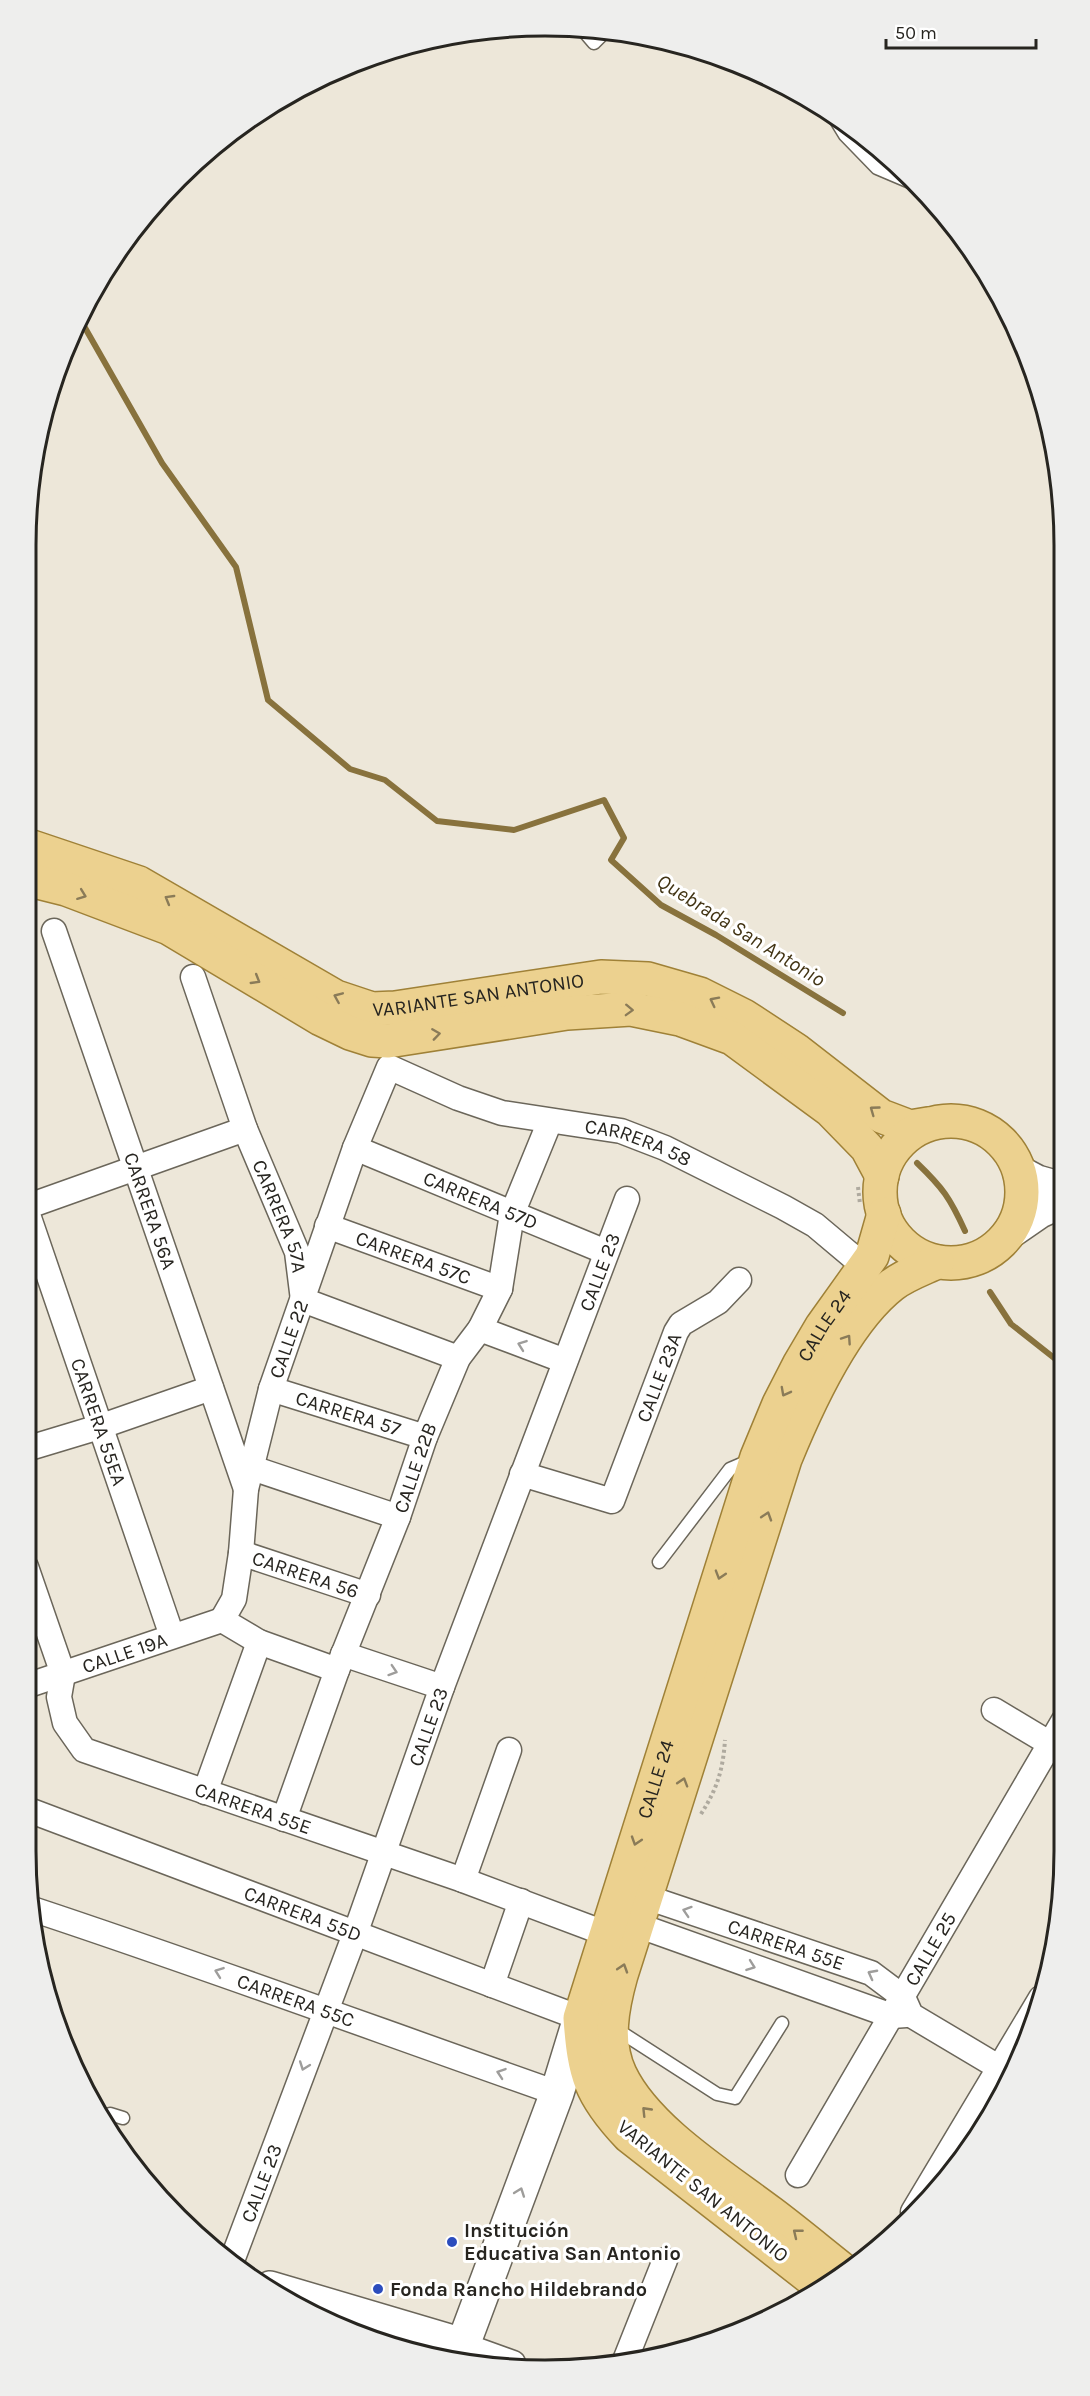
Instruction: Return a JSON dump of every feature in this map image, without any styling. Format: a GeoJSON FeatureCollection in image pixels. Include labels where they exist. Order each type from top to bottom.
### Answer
{"type":"FeatureCollection","features":[{"type":"Feature","properties":{"kind":"main road","name":"VARIANTE SAN ANTONIO"},"geometry":{"type":"LineString","coordinates":[[36,848],[139,883],[325,991],[372,1009],[426,1004],[601,977],[648,979],[700,994],[744,1016],[796,1050],[881,1116],[910,1127],[928,1124],[957,1121],[984,1129],[1007,1147],[1020,1173],[1022,1203],[1011,1231],[1000,1244],[978,1258],[954,1263],[937,1262],[919,1256],[904,1245],[892,1231],[884,1214],[880,1189],[888,1159],[898,1144],[912,1132],[928,1124]]}},
{"type":"Feature","properties":{"kind":"main road","name":"VARIANTE SAN ANTONIO"},"geometry":{"type":"LineString","coordinates":[[36,882],[66,889],[169,928],[321,1019],[350,1033],[372,1040],[388,1041],[567,1013],[631,1009],[680,1019],[732,1038],[830,1110],[867,1148],[882,1176]]}},
{"type":"Feature","properties":{"kind":"main road","name":"CALLE 24"},"geometry":{"type":"LineString","coordinates":[[630,1919],[758,1457],[779,1404],[799,1365],[822,1326],[865,1267],[879,1237],[884,1214]]}},
{"type":"Feature","properties":{"kind":"main road","name":"CALLE 24"},"geometry":{"type":"LineString","coordinates":[[595,2021],[779,1477],[804,1414],[825,1372],[872,1304],[893,1284],[937,1262]]}},
{"type":"Feature","properties":{"kind":"main road","name":"VARIANTE SAN ANTONIO"},"geometry":{"type":"LineString","coordinates":[[595,2021],[586,2073],[595,2095],[610,2116],[629,2136],[816,2282]]}},
{"type":"Feature","properties":{"kind":"main road","name":"VARIANTE SAN ANTONIO"},"geometry":{"type":"LineString","coordinates":[[595,2021],[635,2100],[667,2133],[839,2267]]}},
{"type":"Feature","properties":{"kind":"street","name":"CARRERA 56A"},"geometry":{"type":"LineString","coordinates":[[54,931],[211,1388],[249,1479]]}},
{"type":"Feature","properties":{"kind":"street","name":"CARRERA 57A"},"geometry":{"type":"LineString","coordinates":[[193,977],[245,1129],[297,1251],[303,1300],[458,1358]]}},
{"type":"Feature","properties":{"kind":"street","name":"CARRERA 58"},"geometry":{"type":"LineString","coordinates":[[388,1067],[458,1098],[502,1113],[621,1131],[665,1148],[815,1225],[865,1267]]}},
{"type":"Feature","properties":{"kind":"street","name":"CALLE 22"},"geometry":{"type":"LineString","coordinates":[[222,1620],[234,1599],[249,1479],[271,1389],[355,1148],[388,1067]]}},
{"type":"Feature","properties":{"kind":"street","name":"CALLE 22B"},"geometry":{"type":"LineString","coordinates":[[284,1819],[340,1662],[398,1517],[425,1437],[458,1358],[480,1329],[500,1289],[512,1214],[550,1121]]}},
{"type":"Feature","properties":{"kind":"street"},"geometry":{"type":"LineString","coordinates":[[36,1204],[245,1129]]}},
{"type":"Feature","properties":{"kind":"street","name":"CARRERA 57D"},"geometry":{"type":"LineString","coordinates":[[355,1148],[606,1252]]}},
{"type":"Feature","properties":{"kind":"street"},"geometry":{"type":"LineString","coordinates":[[1020,1173],[1037,1182],[1054,1187]]}},
{"type":"Feature","properties":{"kind":"street","name":"CALLE 23"},"geometry":{"type":"LineString","coordinates":[[234,2254],[355,1934],[442,1687],[627,1199]]}},
{"type":"Feature","properties":{"kind":"street"},"geometry":{"type":"LineString","coordinates":[[1011,1231],[1040,1211],[1054,1205]]}},
{"type":"Feature","properties":{"kind":"street","name":"CARRERA 57C"},"geometry":{"type":"LineString","coordinates":[[327,1226],[500,1289]]}},
{"type":"Feature","properties":{"kind":"street","name":"CARRERA 55EA"},"geometry":{"type":"LineString","coordinates":[[36,1238],[172,1636]]}},
{"type":"Feature","properties":{"kind":"street","name":"CALLE 23A"},"geometry":{"type":"LineString","coordinates":[[522,1474],[612,1501],[676,1332],[681,1324],[718,1302],[739,1280]]}},
{"type":"Feature","properties":{"kind":"street"},"geometry":{"type":"LineString","coordinates":[[480,1329],[565,1361]]}},
{"type":"Feature","properties":{"kind":"street"},"geometry":{"type":"LineString","coordinates":[[36,1446],[211,1388]]}},
{"type":"Feature","properties":{"kind":"street","name":"CARRERA 57"},"geometry":{"type":"LineString","coordinates":[[271,1389],[425,1437]]}},
{"type":"Feature","properties":{"kind":"street"},"geometry":{"type":"LineString","coordinates":[[249,1479],[398,1517]]}},
{"type":"Feature","properties":{"kind":"street","name":"CARRERA 56"},"geometry":{"type":"LineString","coordinates":[[241,1553],[368,1595]]}},
{"type":"Feature","properties":{"kind":"street","name":"CARRERA 55E"},"geometry":{"type":"LineString","coordinates":[[36,1596],[63,1674],[59,1696],[65,1723],[84,1750],[521,1902],[630,1919],[871,1972],[902,2009]]}},
{"type":"Feature","properties":{"kind":"street"},"geometry":{"type":"LineString","coordinates":[[222,1620],[259,1642],[442,1687]]}},
{"type":"Feature","properties":{"kind":"street","name":"CALLE 19A"},"geometry":{"type":"LineString","coordinates":[[36,1683],[222,1620]]}},
{"type":"Feature","properties":{"kind":"street"},"geometry":{"type":"LineString","coordinates":[[205,1792],[259,1642]]}},
{"type":"Feature","properties":{"kind":"street"},"geometry":{"type":"LineString","coordinates":[[994,1710],[1054,1746]]}},
{"type":"Feature","properties":{"kind":"street"},"geometry":{"type":"LineString","coordinates":[[463,1880],[509,1750]]}},
{"type":"Feature","properties":{"kind":"street","name":"CALLE 25"},"geometry":{"type":"LineString","coordinates":[[798,2175],[902,2009],[1054,1753]]}},
{"type":"Feature","properties":{"kind":"street","name":"CARRERA 55D"},"geometry":{"type":"LineString","coordinates":[[36,1813],[355,1934],[595,2021]]}},
{"type":"Feature","properties":{"kind":"street"},"geometry":{"type":"LineString","coordinates":[[492,1985],[521,1902]]}},
{"type":"Feature","properties":{"kind":"street","name":"CARRERA 55C"},"geometry":{"type":"LineString","coordinates":[[40,1912],[185,1960],[325,2012],[557,2092]]}},
{"type":"Feature","properties":{"kind":"street","name":"CARRERA 55E"},"geometry":{"type":"LineString","coordinates":[[630,1919],[902,2009],[1004,2071]]}},
{"type":"Feature","properties":{"kind":"street","name":"CALLE 24"},"geometry":{"type":"LineString","coordinates":[[460,2353],[557,2092],[595,2021]]}},
{"type":"Feature","properties":{"kind":"street"},"geometry":{"type":"LineString","coordinates":[[935,2179],[1003,2075]]}},
{"type":"Feature","properties":{"kind":"street"},"geometry":{"type":"LineString","coordinates":[[557,2092],[595,2095]]}},
{"type":"Feature","properties":{"kind":"street"},"geometry":{"type":"LineString","coordinates":[[628,2353],[665,2260]]}},
{"type":"Feature","properties":{"kind":"street"},"geometry":{"type":"LineString","coordinates":[[305,2300],[457,2352]]}},
{"type":"Feature","properties":{"kind":"lane"},"geometry":{"type":"LineString","coordinates":[[846,134],[876,168],[896,176]]}},
{"type":"Feature","properties":{"kind":"lane"},"geometry":{"type":"LineString","coordinates":[[659,1562],[730,1469],[758,1457]]}},
{"type":"Feature","properties":{"kind":"lane"},"geometry":{"type":"LineString","coordinates":[[595,2021],[632,2041],[717,2094],[735,2098],[782,2023]]}},
{"type":"Feature","properties":{"kind":"lane"},"geometry":{"type":"LineString","coordinates":[[110,2115],[123,2118]]}},
{"type":"Feature","properties":{"kind":"waterway","name":"Quebrada San Antonio"},"geometry":{"type":"LineString","coordinates":[[85,327],[162,463],[236,567],[268,700],[350,769],[385,780],[437,821],[514,830],[604,800],[624,838],[611,860],[661,905],[716,935],[843,1013]]}},
{"type":"Feature","properties":{"kind":"waterway","name":"Quebrada San Antonio"},"geometry":{"type":"LineString","coordinates":[[917,1163],[945,1194],[965,1231]]}},
{"type":"Feature","properties":{"kind":"waterway","name":"Quebrada San Antonio"},"geometry":{"type":"LineString","coordinates":[[990,1292],[1011,1324],[1054,1358]]}},
{"type":"Feature","properties":{"kind":"place","name":"Institución Educativa San Antonio"},"geometry":{"type":"Point","coordinates":[452,2242]}},
{"type":"Feature","properties":{"kind":"place","name":"Fonda Rancho Hildebrando"},"geometry":{"type":"Point","coordinates":[378,2289]}}]}
